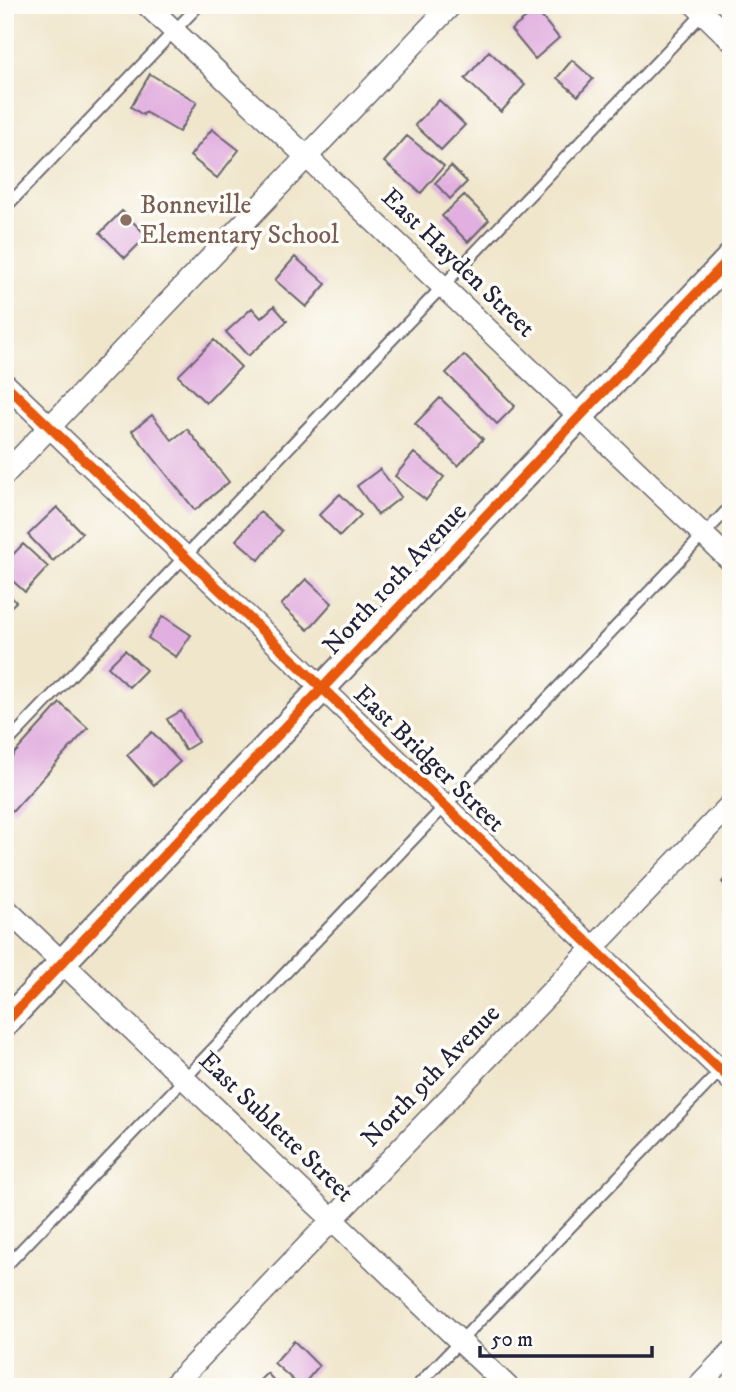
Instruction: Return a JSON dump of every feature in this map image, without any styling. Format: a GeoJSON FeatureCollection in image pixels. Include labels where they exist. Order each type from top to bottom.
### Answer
{"type":"FeatureCollection","features":[{"type":"Feature","properties":{"kind":"street","name":"East Hayden Street"},"geometry":{"type":"LineString","coordinates":[[146,5],[731,561]]}},
{"type":"Feature","properties":{"kind":"street"},"geometry":{"type":"LineString","coordinates":[[5,474],[451,5]]}},
{"type":"Feature","properties":{"kind":"street"},"geometry":{"type":"LineString","coordinates":[[703,8],[731,40]]}},
{"type":"Feature","properties":{"kind":"street","name":"North 10th Avenue"},"geometry":{"type":"LineString","coordinates":[[5,1023],[731,257]]}},
{"type":"Feature","properties":{"kind":"street","name":"East Bridger Street"},"geometry":{"type":"LineString","coordinates":[[5,384],[445,806],[727,1070]]}},
{"type":"Feature","properties":{"kind":"street","name":"North 9th Avenue"},"geometry":{"type":"LineString","coordinates":[[172,1387],[731,804]]}},
{"type":"Feature","properties":{"kind":"street","name":"East Sublette Street"},"geometry":{"type":"LineString","coordinates":[[5,908],[508,1387]]}},
{"type":"Feature","properties":{"kind":"street"},"geometry":{"type":"LineString","coordinates":[[697,1387],[731,1352]]}},
{"type":"Feature","properties":{"kind":"lane"},"geometry":{"type":"LineString","coordinates":[[5,208],[199,5]]}},
{"type":"Feature","properties":{"kind":"lane"},"geometry":{"type":"LineString","coordinates":[[5,746],[703,8]]}},
{"type":"Feature","properties":{"kind":"lane"},"geometry":{"type":"LineString","coordinates":[[5,1267],[731,506]]}},
{"type":"Feature","properties":{"kind":"lane"},"geometry":{"type":"LineString","coordinates":[[416,1387],[727,1070]]}},
{"type":"Feature","properties":{"kind":"building"},"geometry":{"type":"Polygon","coordinates":[[[536,10],[559,38],[535,59],[511,30],[536,10]]]}},
{"type":"Feature","properties":{"kind":"building"},"geometry":{"type":"Polygon","coordinates":[[[489,51],[525,85],[501,112],[465,79],[489,51]]]}},
{"type":"Feature","properties":{"kind":"building"},"geometry":{"type":"Polygon","coordinates":[[[572,60],[593,79],[578,96],[557,78],[572,60]]]}},
{"type":"Feature","properties":{"kind":"building"},"geometry":{"type":"Polygon","coordinates":[[[150,74],[197,102],[179,132],[131,107],[150,74]]]}},
{"type":"Feature","properties":{"kind":"building"},"geometry":{"type":"Polygon","coordinates":[[[439,100],[465,125],[441,150],[415,125],[439,100]]]}},
{"type":"Feature","properties":{"kind":"building"},"geometry":{"type":"Polygon","coordinates":[[[212,129],[239,150],[217,178],[190,156],[212,129]]]}},
{"type":"Feature","properties":{"kind":"building"},"geometry":{"type":"Polygon","coordinates":[[[407,136],[444,166],[421,193],[384,162],[407,136]]]}},
{"type":"Feature","properties":{"kind":"building"},"geometry":{"type":"Polygon","coordinates":[[[451,166],[467,182],[450,199],[435,183],[451,166]]]}},
{"type":"Feature","properties":{"kind":"building"},"geometry":{"type":"Polygon","coordinates":[[[464,195],[489,220],[468,242],[442,216],[464,195]]]}},
{"type":"Feature","properties":{"kind":"building"},"geometry":{"type":"Polygon","coordinates":[[[122,211],[147,236],[125,258],[100,233],[122,211]]]}},
{"type":"Feature","properties":{"kind":"building"},"geometry":{"type":"Polygon","coordinates":[[[295,257],[326,284],[306,307],[275,280],[295,257]]]}},
{"type":"Feature","properties":{"kind":"building"},"geometry":{"type":"Polygon","coordinates":[[[274,306],[287,321],[248,356],[226,332],[252,308],[261,318],[274,306]]]}},
{"type":"Feature","properties":{"kind":"building"},"geometry":{"type":"Polygon","coordinates":[[[214,340],[241,367],[206,403],[178,376],[214,340]]]}},
{"type":"Feature","properties":{"kind":"building"},"geometry":{"type":"Polygon","coordinates":[[[464,355],[515,406],[497,424],[446,373],[464,355]]]}},
{"type":"Feature","properties":{"kind":"building"},"geometry":{"type":"Polygon","coordinates":[[[440,398],[483,439],[458,466],[415,424],[440,398]]]}},
{"type":"Feature","properties":{"kind":"building"},"geometry":{"type":"Polygon","coordinates":[[[152,415],[172,440],[187,429],[229,482],[195,510],[132,431],[152,415]]]}},
{"type":"Feature","properties":{"kind":"building"},"geometry":{"type":"Polygon","coordinates":[[[414,453],[444,477],[426,500],[395,476],[414,453]]]}},
{"type":"Feature","properties":{"kind":"building"},"geometry":{"type":"Polygon","coordinates":[[[380,469],[401,497],[378,515],[357,486],[380,469]]]}},
{"type":"Feature","properties":{"kind":"building"},"geometry":{"type":"Polygon","coordinates":[[[340,494],[361,515],[340,536],[319,515],[340,494]]]}},
{"type":"Feature","properties":{"kind":"building"},"geometry":{"type":"Polygon","coordinates":[[[57,507],[82,533],[53,561],[28,535],[57,507]]]}},
{"type":"Feature","properties":{"kind":"building"},"geometry":{"type":"Polygon","coordinates":[[[260,512],[282,531],[259,560],[236,540],[260,512]]]}},
{"type":"Feature","properties":{"kind":"building"},"geometry":{"type":"Polygon","coordinates":[[[23,544],[48,567],[25,592],[5,574],[5,563],[23,544]]]}},
{"type":"Feature","properties":{"kind":"building"},"geometry":{"type":"Polygon","coordinates":[[[306,579],[332,603],[308,630],[281,605],[306,579]]]}},
{"type":"Feature","properties":{"kind":"building"},"geometry":{"type":"Polygon","coordinates":[[[5,590],[16,602],[5,612],[5,590]]]}},
{"type":"Feature","properties":{"kind":"building"},"geometry":{"type":"Polygon","coordinates":[[[163,616],[191,635],[176,657],[148,638],[163,616]]]}},
{"type":"Feature","properties":{"kind":"building"},"geometry":{"type":"Polygon","coordinates":[[[125,650],[146,670],[129,687],[108,667],[125,650]]]}},
{"type":"Feature","properties":{"kind":"building"},"geometry":{"type":"Polygon","coordinates":[[[60,703],[88,728],[13,811],[5,803],[5,764],[60,703]]]}},
{"type":"Feature","properties":{"kind":"building"},"geometry":{"type":"Polygon","coordinates":[[[181,711],[198,742],[185,750],[167,719],[181,711]]]}},
{"type":"Feature","properties":{"kind":"building"},"geometry":{"type":"Polygon","coordinates":[[[152,732],[180,762],[154,785],[127,755],[152,732]]]}},
{"type":"Feature","properties":{"kind":"building"},"geometry":{"type":"Polygon","coordinates":[[[731,873],[731,892],[722,882],[731,873]]]}},
{"type":"Feature","properties":{"kind":"building"},"geometry":{"type":"Polygon","coordinates":[[[294,1341],[319,1366],[301,1387],[274,1363],[294,1341]]]}},
{"type":"Feature","properties":{"kind":"building"},"geometry":{"type":"Polygon","coordinates":[[[267,1373],[280,1387],[253,1387],[267,1373]]]}},
{"type":"Feature","properties":{"kind":"cycle path"},"geometry":{"type":"LineString","coordinates":[[5,1023],[731,257]]}},
{"type":"Feature","properties":{"kind":"cycle path"},"geometry":{"type":"LineString","coordinates":[[5,384],[731,1080]]}},
{"type":"Feature","properties":{"kind":"place","name":"Bonneville Elementary School"},"geometry":{"type":"Point","coordinates":[126,220]}}]}
